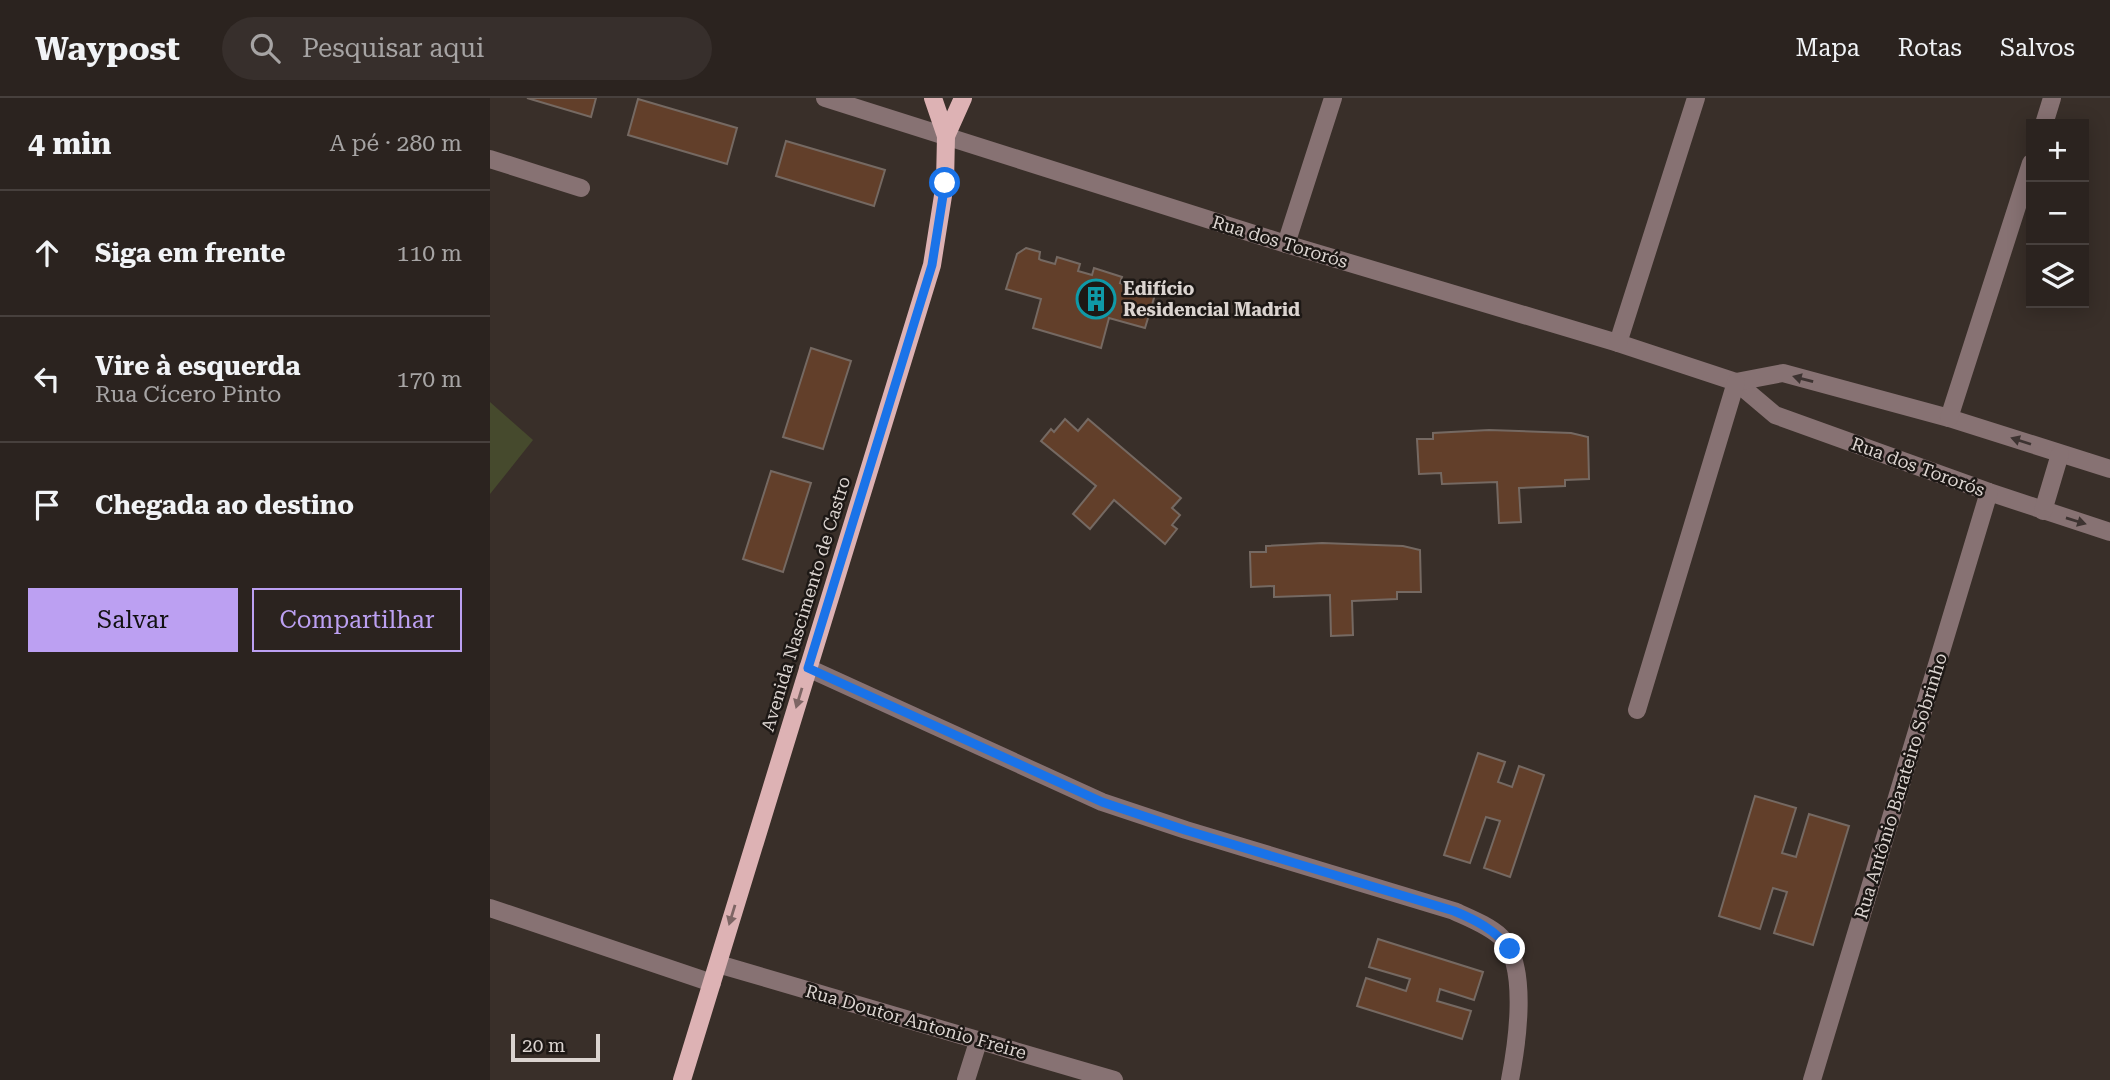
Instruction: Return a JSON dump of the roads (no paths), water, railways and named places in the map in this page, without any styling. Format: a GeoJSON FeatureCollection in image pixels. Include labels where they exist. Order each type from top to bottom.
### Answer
{"type":"FeatureCollection","features":[{"type":"Feature","properties":{"kind":"main road","name":"Avenida Nascimento de Castro"},"geometry":{"type":"LineString","coordinates":[[682,1080],[932,265],[945,183],[946,136],[933,98]]}},
{"type":"Feature","properties":{"kind":"main road","name":"Avenida Nascimento de Castro"},"geometry":{"type":"LineString","coordinates":[[946,136],[963,98]]}},
{"type":"Feature","properties":{"kind":"street","name":"Rua dos Tororós"},"geometry":{"type":"LineString","coordinates":[[825,98],[1286,244],[1618,343],[1736,382],[1776,415],[2043,511],[2110,532]]}},
{"type":"Feature","properties":{"kind":"street"},"geometry":{"type":"LineString","coordinates":[[1286,244],[1333,98]]}},
{"type":"Feature","properties":{"kind":"street"},"geometry":{"type":"LineString","coordinates":[[1618,343],[1696,98]]}},
{"type":"Feature","properties":{"kind":"street"},"geometry":{"type":"LineString","coordinates":[[2046,119],[2052,98]]}},
{"type":"Feature","properties":{"kind":"street"},"geometry":{"type":"LineString","coordinates":[[490,159],[581,188]]}},
{"type":"Feature","properties":{"kind":"street"},"geometry":{"type":"LineString","coordinates":[[1949,418],[2026,179]]}},
{"type":"Feature","properties":{"kind":"street","name":"Rua dos Tororós"},"geometry":{"type":"LineString","coordinates":[[1736,382],[1783,373],[1949,418],[2110,469]]}},
{"type":"Feature","properties":{"kind":"street"},"geometry":{"type":"LineString","coordinates":[[1637,710],[1736,382]]}},
{"type":"Feature","properties":{"kind":"street"},"geometry":{"type":"LineString","coordinates":[[2043,511],[2060,454]]}},
{"type":"Feature","properties":{"kind":"street","name":"Rua Antônio Barateiro Sobrinho"},"geometry":{"type":"LineString","coordinates":[[1812,1080],[1989,492]]}},
{"type":"Feature","properties":{"kind":"street"},"geometry":{"type":"LineString","coordinates":[[808,668],[1102,802],[1185,830],[1454,911],[1477,921],[1500,936],[1510,949],[1517,975],[1518,1010],[1510,1080]]}},
{"type":"Feature","properties":{"kind":"street"},"geometry":{"type":"LineString","coordinates":[[490,908],[712,983]]}},
{"type":"Feature","properties":{"kind":"street","name":"Rua Doutor Antonio Freire"},"geometry":{"type":"LineString","coordinates":[[718,964],[1114,1080]]}},
{"type":"Feature","properties":{"kind":"street"},"geometry":{"type":"LineString","coordinates":[[966,1080],[978,1042]]}},
{"type":"Feature","properties":{"kind":"place","name":"Edifício Residencial Madrid"},"geometry":{"type":"Point","coordinates":[1096,299]}}]}
